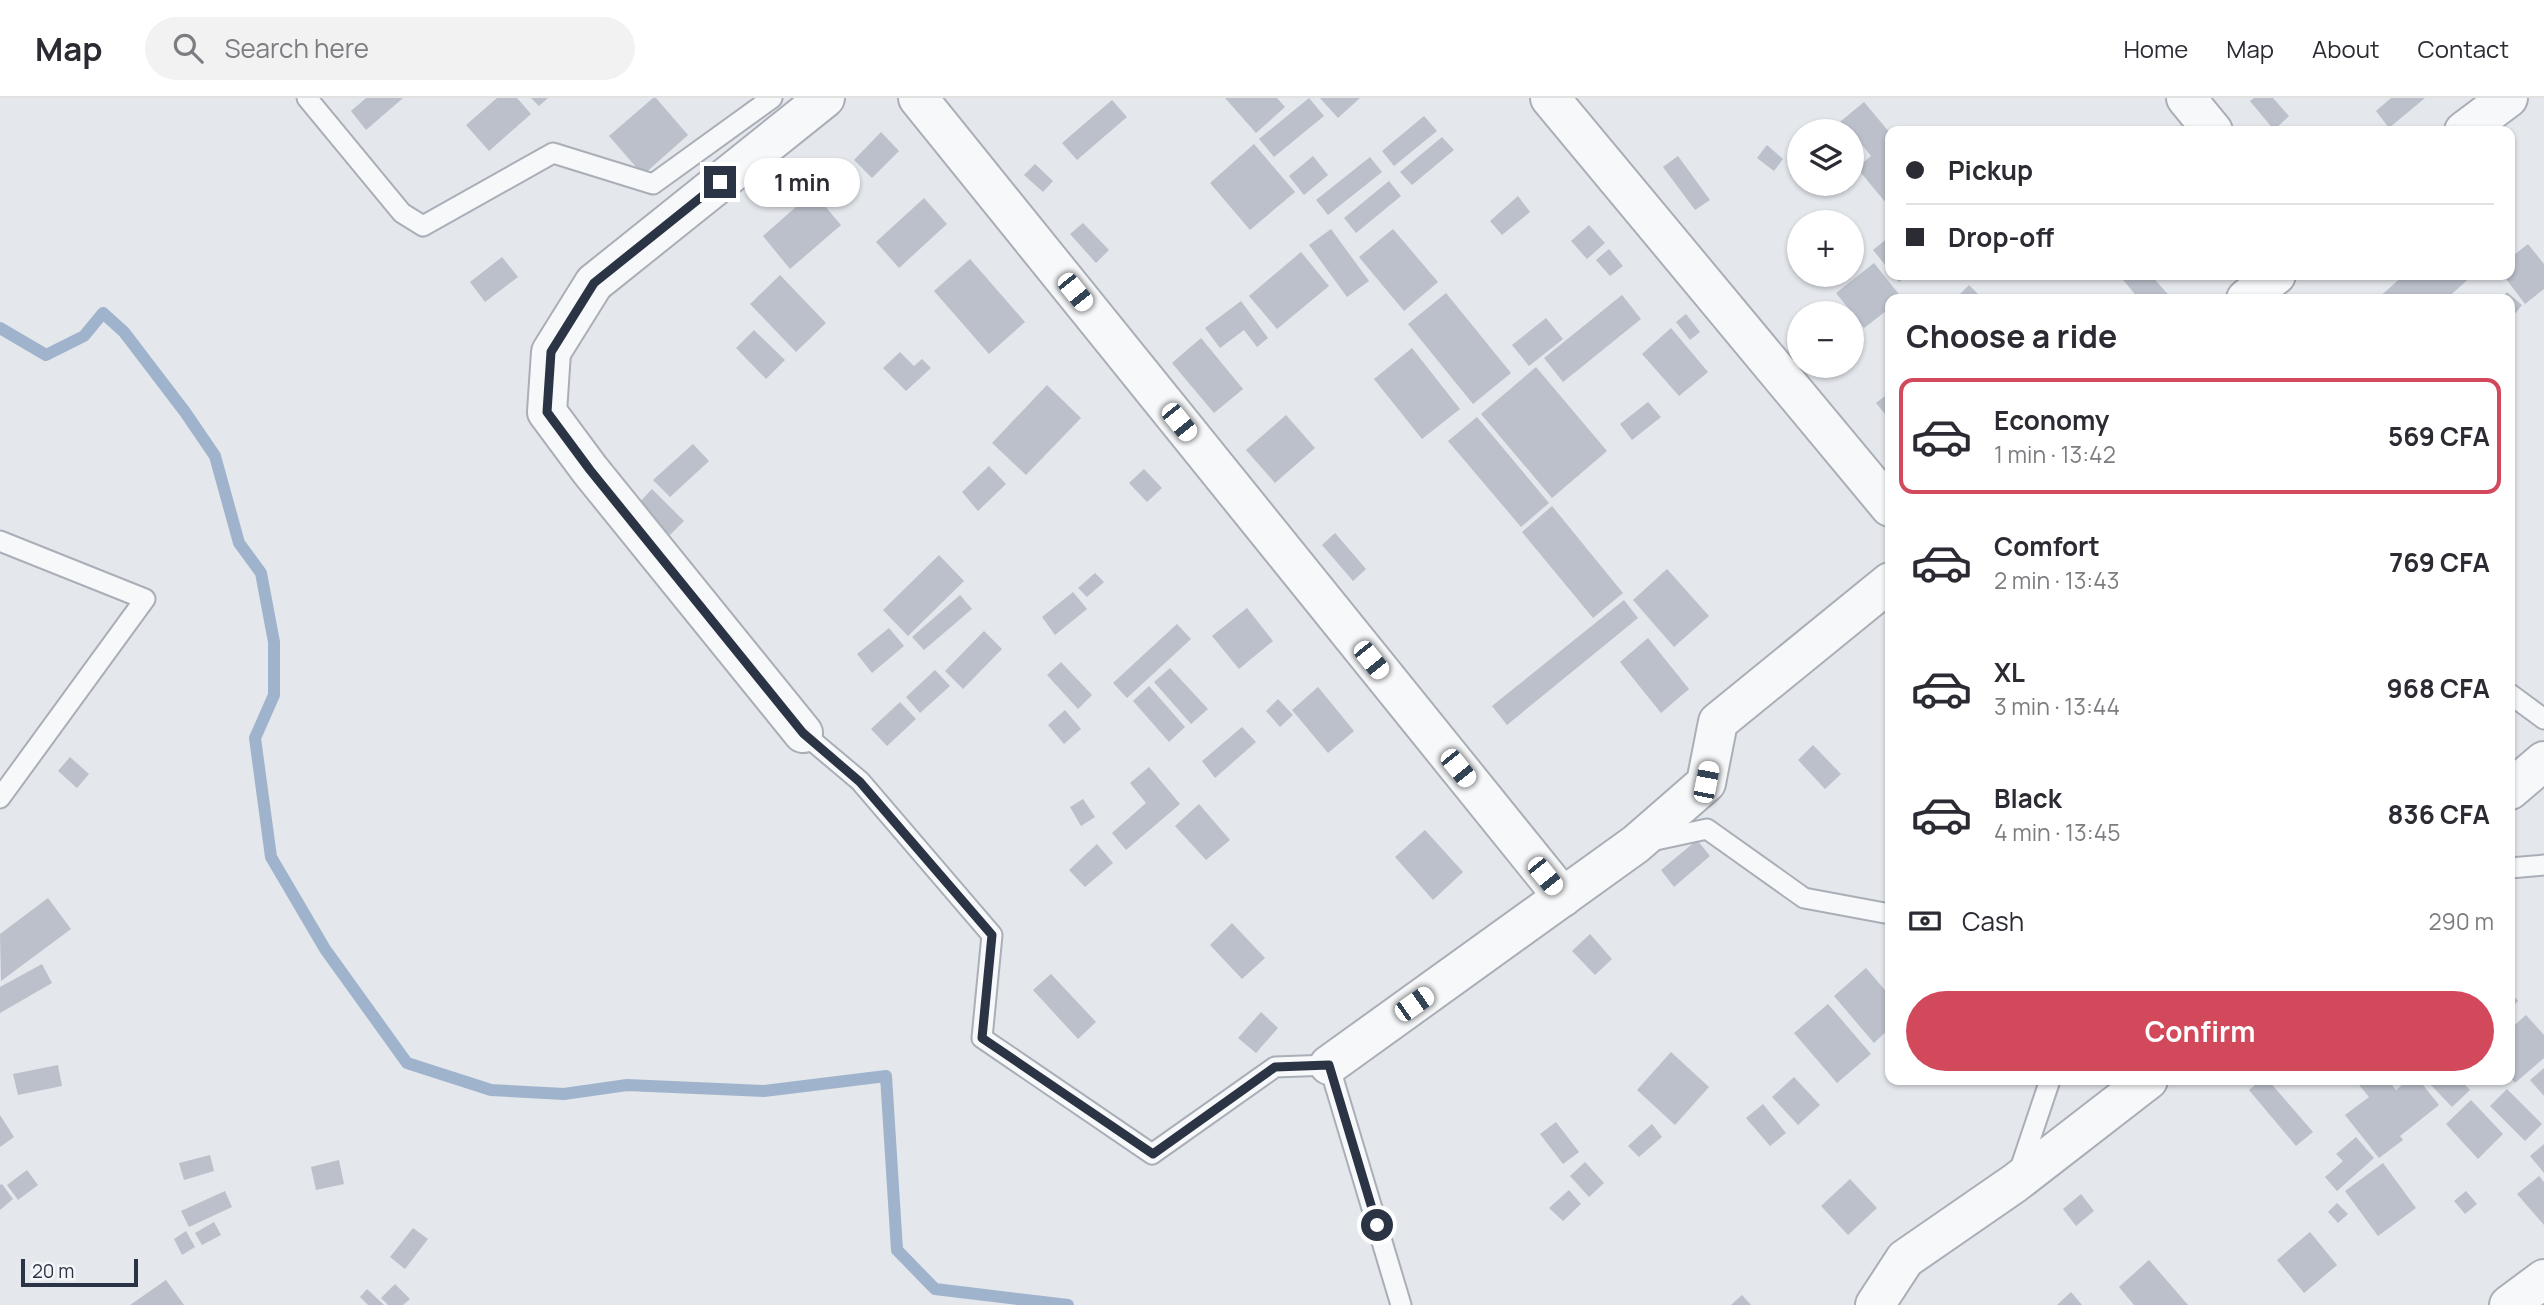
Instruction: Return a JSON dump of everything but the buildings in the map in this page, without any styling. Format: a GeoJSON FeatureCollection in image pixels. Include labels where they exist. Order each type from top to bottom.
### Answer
{"type":"FeatureCollection","features":[{"type":"Feature","properties":{"kind":"street"},"geometry":{"type":"LineString","coordinates":[[803,733],[590,470],[547,412],[551,352],[594,283],[825,98]]}},
{"type":"Feature","properties":{"kind":"street"},"geometry":{"type":"LineString","coordinates":[[918,98],[1563,897]]}},
{"type":"Feature","properties":{"kind":"street"},"geometry":{"type":"LineString","coordinates":[[1550,98],[1885,501]]}},
{"type":"Feature","properties":{"kind":"street"},"geometry":{"type":"LineString","coordinates":[[2186,98],[2209,126]]}},
{"type":"Feature","properties":{"kind":"street"},"geometry":{"type":"LineString","coordinates":[[2471,126],[2508,98]]}},
{"type":"Feature","properties":{"kind":"street"},"geometry":{"type":"LineString","coordinates":[[2252,294],[2270,280]]}},
{"type":"Feature","properties":{"kind":"street"},"geometry":{"type":"LineString","coordinates":[[1329,1065],[1636,844],[1706,782],[1718,722],[1885,586]]}},
{"type":"Feature","properties":{"kind":"street"},"geometry":{"type":"LineString","coordinates":[[2515,786],[2544,761]]}},
{"type":"Feature","properties":{"kind":"street"},"geometry":{"type":"LineString","coordinates":[[1875,1305],[1905,1259],[2015,1183],[2142,1085]]}},
{"type":"Feature","properties":{"kind":"street"},"geometry":{"type":"LineString","coordinates":[[2510,1305],[2544,1279]]}},
{"type":"Feature","properties":{"kind":"lane"},"geometry":{"type":"LineString","coordinates":[[307,98],[402,213],[423,226],[553,153],[653,184],[772,98]]}},
{"type":"Feature","properties":{"kind":"lane"},"geometry":{"type":"LineString","coordinates":[[0,541],[145,599],[0,798]]}},
{"type":"Feature","properties":{"kind":"lane"},"geometry":{"type":"LineString","coordinates":[[2515,698],[2544,719]]}},
{"type":"Feature","properties":{"kind":"lane"},"geometry":{"type":"LineString","coordinates":[[803,733],[860,782],[992,935],[982,1038],[1153,1154],[1275,1067],[1329,1065],[1401,1305]]}},
{"type":"Feature","properties":{"kind":"lane"},"geometry":{"type":"LineString","coordinates":[[1636,844],[1707,829],[1804,898],[1885,913]]}},
{"type":"Feature","properties":{"kind":"lane"},"geometry":{"type":"LineString","coordinates":[[2515,868],[2544,865]]}},
{"type":"Feature","properties":{"kind":"lane"},"geometry":{"type":"LineString","coordinates":[[2015,1183],[2048,1085]]}},
{"type":"Feature","properties":{"kind":"waterway"},"geometry":{"type":"LineString","coordinates":[[0,328],[46,355],[84,336],[103,313],[124,332],[215,456],[239,543],[261,573],[274,642],[274,695],[255,738],[271,857],[325,949],[407,1063],[491,1090],[564,1094],[627,1085],[764,1091],[886,1076],[897,1250],[935,1289],[1068,1305]]}},
{"type":"Feature","properties":{"kind":"route"},"geometry":{"type":"LineString","coordinates":[[720,182],[594,283],[551,352],[547,412],[590,470],[803,733],[860,782],[992,935],[982,1038],[1153,1154],[1275,1067],[1329,1065],[1377,1225]]}}]}
